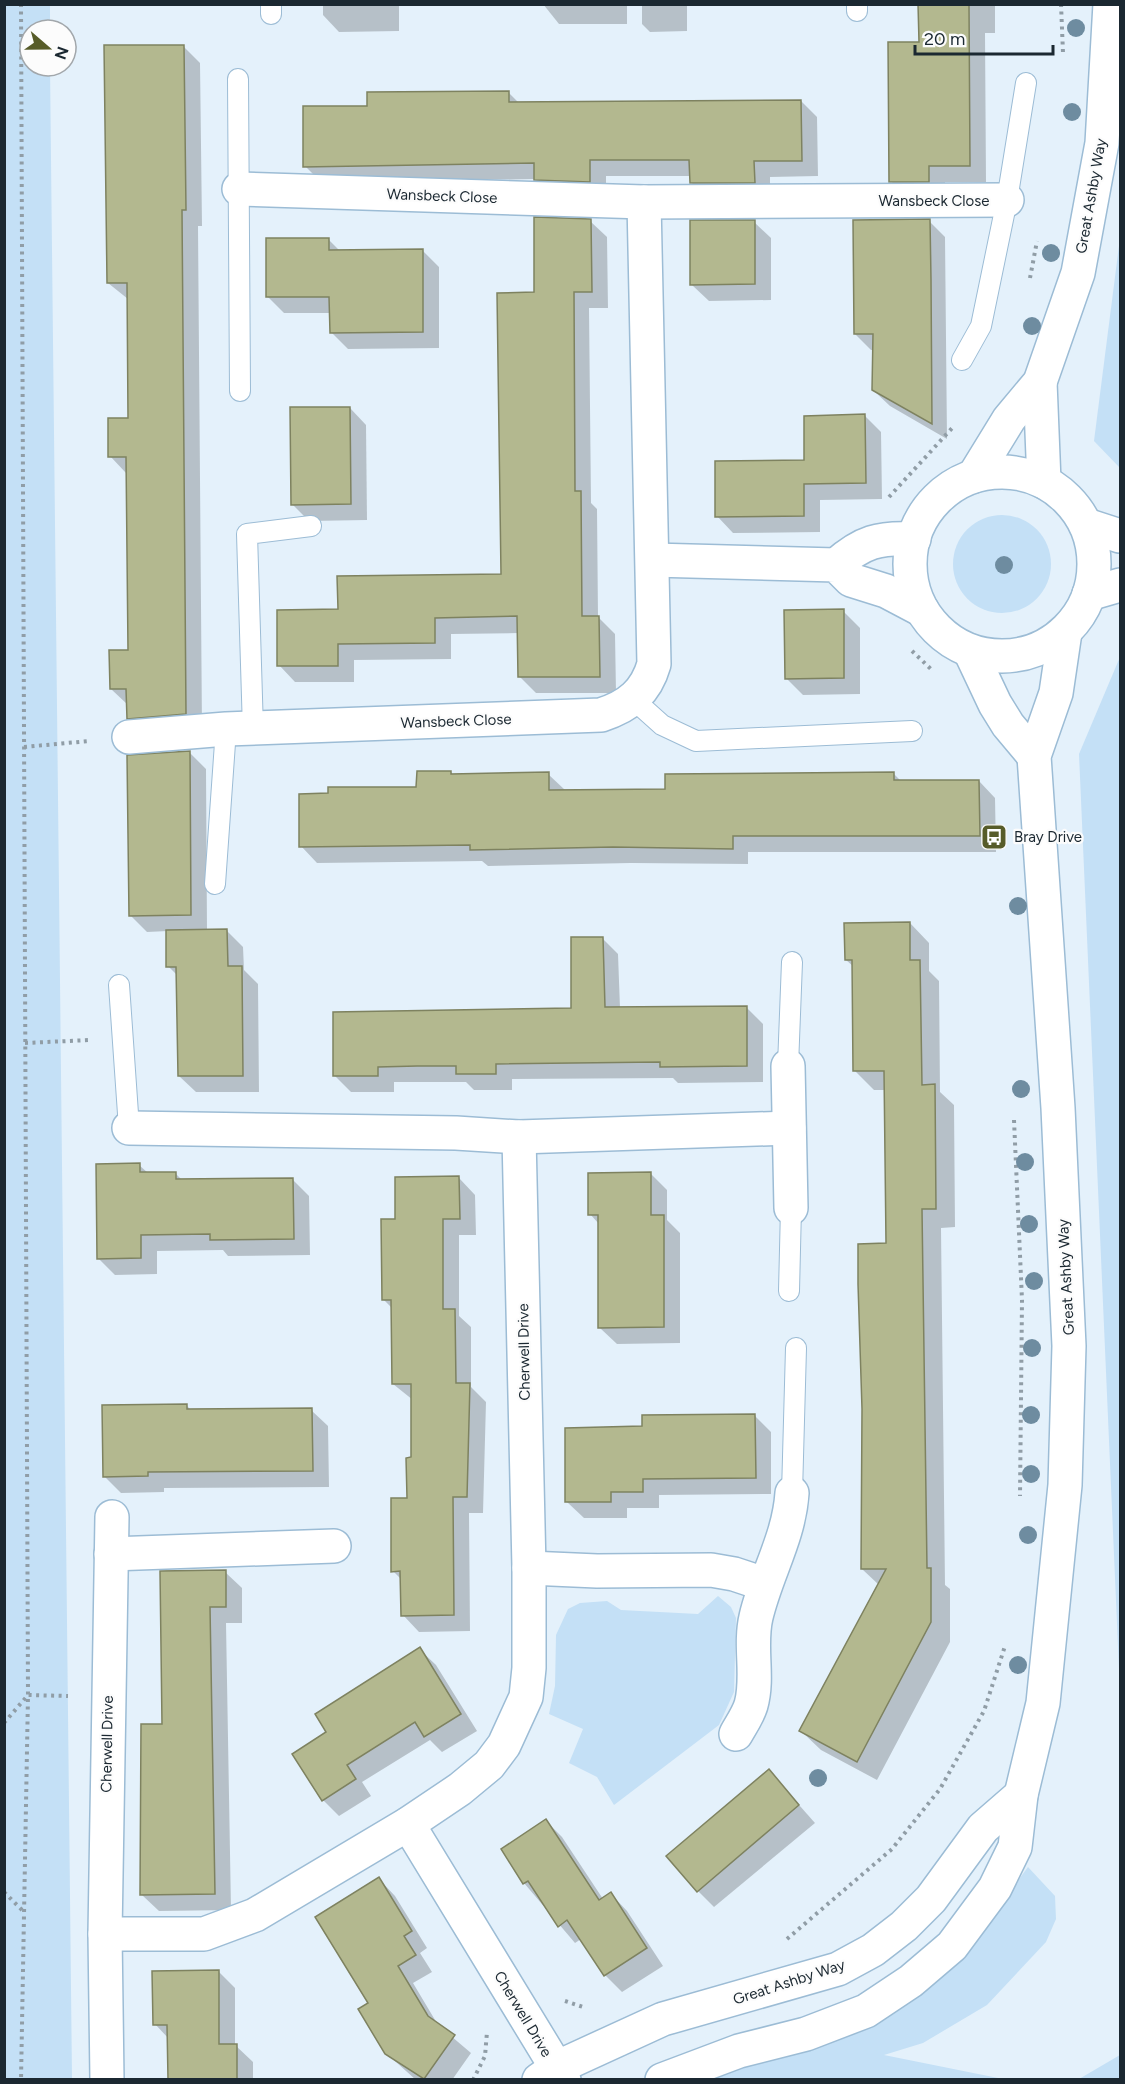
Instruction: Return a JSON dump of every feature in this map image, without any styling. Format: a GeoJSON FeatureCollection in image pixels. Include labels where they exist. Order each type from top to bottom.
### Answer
{"type":"FeatureCollection","features":[{"type":"Feature","properties":{"kind":"street","name":"Great Ashby Way"},"geometry":{"type":"LineString","coordinates":[[974,476],[1009,419],[1040,382],[1078,273],[1100,153],[1110,4]]}},
{"type":"Feature","properties":{"kind":"street","name":"Wansbeck Close"},"geometry":{"type":"LineString","coordinates":[[239,189],[644,202],[1007,200]]}},
{"type":"Feature","properties":{"kind":"street","name":"Wansbeck Close"},"geometry":{"type":"LineString","coordinates":[[129,738],[239,729],[601,715],[622,708],[644,689],[654,664],[644,202]]}},
{"type":"Feature","properties":{"kind":"street","name":"Great Ashby Way"},"geometry":{"type":"LineString","coordinates":[[1040,382],[1044,482]]}},
{"type":"Feature","properties":{"kind":"street"},"geometry":{"type":"LineString","coordinates":[[998,472],[1022,474],[1044,482],[1061,493],[1075,507],[1086,525],[1093,548],[1094,572],[1089,594],[1079,615],[1065,632],[1044,646],[1020,655],[995,657],[970,651],[951,641],[935,627],[922,610],[915,593],[911,575],[914,539],[923,518],[936,500],[954,485],[974,476],[998,472]]}},
{"type":"Feature","properties":{"kind":"street"},"geometry":{"type":"LineString","coordinates":[[1086,525],[1120,536]]}},
{"type":"Feature","properties":{"kind":"street"},"geometry":{"type":"LineString","coordinates":[[653,560],[836,565],[855,548],[887,537],[914,539]]}},
{"type":"Feature","properties":{"kind":"street"},"geometry":{"type":"LineString","coordinates":[[836,565],[851,580],[886,591],[922,610]]}},
{"type":"Feature","properties":{"kind":"street"},"geometry":{"type":"LineString","coordinates":[[1089,594],[1120,585]]}},
{"type":"Feature","properties":{"kind":"street","name":"Great Ashby Way"},"geometry":{"type":"LineString","coordinates":[[662,2079],[740,2051],[806,2034],[866,2011],[911,1981],[952,1946],[995,1888],[1015,1847],[1021,1795],[1043,1702],[1052,1639],[1065,1485],[1069,1346],[1058,1108],[1034,756],[1056,693],[1065,632]]}},
{"type":"Feature","properties":{"kind":"street"},"geometry":{"type":"LineString","coordinates":[[970,651],[994,704],[1008,726],[1034,756]]}},
{"type":"Feature","properties":{"kind":"street"},"geometry":{"type":"LineString","coordinates":[[788,1066],[791,1208]]}},
{"type":"Feature","properties":{"kind":"street"},"geometry":{"type":"LineString","coordinates":[[129,1128],[456,1133],[519,1137],[789,1128]]}},
{"type":"Feature","properties":{"kind":"street","name":"Cherwell Drive"},"geometry":{"type":"LineString","coordinates":[[105,1934],[204,1934],[229,1926],[279,1901],[408,1824],[460,1789],[489,1765],[504,1745],[526,1697],[529,1668],[529,1568],[519,1137]]}},
{"type":"Feature","properties":{"kind":"street"},"geometry":{"type":"LineString","coordinates":[[736,1734],[751,1705],[755,1621],[764,1584],[783,1542],[790,1516],[792,1493]]}},
{"type":"Feature","properties":{"kind":"street","name":"Cherwell Drive"},"geometry":{"type":"LineString","coordinates":[[107,2079],[105,1934],[112,1517]]}},
{"type":"Feature","properties":{"kind":"street"},"geometry":{"type":"LineString","coordinates":[[111,1554],[334,1546]]}},
{"type":"Feature","properties":{"kind":"street"},"geometry":{"type":"LineString","coordinates":[[529,1568],[597,1571],[711,1570],[734,1574],[764,1584]]}},
{"type":"Feature","properties":{"kind":"street","name":"Great Ashby Way"},"geometry":{"type":"LineString","coordinates":[[553,2076],[663,2019],[838,1969],[873,1950],[904,1926],[931,1899],[983,1828],[1021,1795]]}},
{"type":"Feature","properties":{"kind":"street","name":"Cherwell Drive"},"geometry":{"type":"LineString","coordinates":[[408,1824],[523,2015],[553,2076]]}},
{"type":"Feature","properties":{"kind":"lane"},"geometry":{"type":"LineString","coordinates":[[238,79],[240,391]]}},
{"type":"Feature","properties":{"kind":"lane"},"geometry":{"type":"LineString","coordinates":[[962,360],[981,326],[1007,200],[1026,83]]}},
{"type":"Feature","properties":{"kind":"lane"},"geometry":{"type":"LineString","coordinates":[[215,884],[239,729],[247,534],[311,526]]}},
{"type":"Feature","properties":{"kind":"lane"},"geometry":{"type":"LineString","coordinates":[[633,699],[662,725],[696,741],[912,731]]}},
{"type":"Feature","properties":{"kind":"lane"},"geometry":{"type":"LineString","coordinates":[[788,1066],[792,962]]}},
{"type":"Feature","properties":{"kind":"lane"},"geometry":{"type":"LineString","coordinates":[[119,985],[129,1128]]}},
{"type":"Feature","properties":{"kind":"lane"},"geometry":{"type":"LineString","coordinates":[[789,1291],[791,1208]]}},
{"type":"Feature","properties":{"kind":"lane"},"geometry":{"type":"LineString","coordinates":[[792,1493],[796,1348]]}},
{"type":"Feature","properties":{"kind":"path"},"geometry":{"type":"LineString","coordinates":[[21,4],[28,1695],[21,2079]]}},
{"type":"Feature","properties":{"kind":"path"},"geometry":{"type":"LineString","coordinates":[[24,747],[129,738]]}},
{"type":"Feature","properties":{"kind":"path"},"geometry":{"type":"LineString","coordinates":[[25,1043],[123,1039]]}},
{"type":"Feature","properties":{"kind":"path"},"geometry":{"type":"LineString","coordinates":[[1014,1110],[1022,1300],[1020,1499]]}},
{"type":"Feature","properties":{"kind":"path"},"geometry":{"type":"LineString","coordinates":[[779,1943],[789,1938],[892,1849],[940,1788],[984,1711],[1005,1644]]}},
{"type":"Feature","properties":{"kind":"path"},"geometry":{"type":"LineString","coordinates":[[4,1724],[28,1695]]}},
{"type":"Feature","properties":{"kind":"path"},"geometry":{"type":"LineString","coordinates":[[4,1892],[24,1912]]}},
{"type":"Feature","properties":{"kind":"path"},"geometry":{"type":"LineString","coordinates":[[473,2079],[485,2056],[486,2032],[523,2015],[554,1996],[575,2006],[590,2009]]}},
{"type":"Feature","properties":{"kind":"shaded area"},"geometry":{"type":"Polygon","coordinates":[[[4,5],[50,5],[50,18],[18,18],[18,78],[50,78],[72,2079],[5,2080],[4,5]]]}},
{"type":"Feature","properties":{"kind":"shaded area"},"geometry":{"type":"Polygon","coordinates":[[[1120,238],[1120,468],[1094,441],[1120,238]]]}},
{"type":"Feature","properties":{"kind":"shaded area"},"geometry":{"type":"Polygon","coordinates":[[[1002,515],[1012,516],[1029,523],[1043,537],[1050,554],[1050,574],[1043,591],[1029,605],[1012,612],[1002,613],[992,612],[975,605],[961,591],[954,574],[953,564],[954,554],[961,537],[975,523],[992,516],[1002,515]]]}},
{"type":"Feature","properties":{"kind":"shaded area"},"geometry":{"type":"Polygon","coordinates":[[[1120,657],[1120,1692],[1079,754],[1120,657]]]}},
{"type":"Feature","properties":{"kind":"shaded area"},"geometry":{"type":"Polygon","coordinates":[[[718,1596],[731,1607],[736,1618],[734,1692],[719,1725],[614,1805],[597,1777],[569,1763],[583,1729],[549,1714],[555,1686],[556,1635],[568,1609],[580,1603],[607,1601],[621,1610],[698,1614],[718,1596]]]}},
{"type":"Feature","properties":{"kind":"shaded area"},"geometry":{"type":"Polygon","coordinates":[[[1028,1867],[1055,1896],[1056,1919],[1046,1942],[987,2005],[923,2043],[884,2055],[1003,2079],[690,2080],[747,2061],[833,2041],[901,2006],[981,1931],[1028,1867]]]}},
{"type":"Feature","properties":{"kind":"shaded area"},"geometry":{"type":"Polygon","coordinates":[[[1120,2055],[1120,2079],[1079,2079],[1120,2055]]]}},
{"type":"Feature","properties":{"kind":"building"},"geometry":{"type":"Polygon","coordinates":[[[918,4],[969,4],[970,166],[929,166],[929,182],[889,182],[888,42],[919,42],[918,4]]]}},
{"type":"Feature","properties":{"kind":"building"},"geometry":{"type":"Polygon","coordinates":[[[104,45],[184,45],[186,210],[182,210],[186,714],[127,719],[126,689],[110,689],[109,650],[128,650],[126,457],[108,457],[108,418],[128,418],[127,283],[107,283],[104,45]]]}},
{"type":"Feature","properties":{"kind":"building"},"geometry":{"type":"Polygon","coordinates":[[[509,91],[509,102],[801,100],[802,161],[754,161],[755,183],[690,183],[689,160],[590,160],[590,182],[534,180],[534,163],[303,167],[303,106],[367,106],[367,92],[509,91]]]}},
{"type":"Feature","properties":{"kind":"building"},"geometry":{"type":"Polygon","coordinates":[[[534,217],[591,219],[592,292],[574,292],[575,491],[581,491],[582,616],[599,616],[600,677],[518,677],[517,616],[435,618],[435,643],[338,644],[338,666],[277,666],[277,610],[338,609],[337,576],[501,574],[497,293],[534,292],[534,217]]]}},
{"type":"Feature","properties":{"kind":"building"},"geometry":{"type":"Polygon","coordinates":[[[930,219],[932,424],[872,390],[873,334],[854,334],[853,220],[930,219]]]}},
{"type":"Feature","properties":{"kind":"building"},"geometry":{"type":"Polygon","coordinates":[[[690,220],[755,220],[755,284],[690,285],[690,220]]]}},
{"type":"Feature","properties":{"kind":"building"},"geometry":{"type":"Polygon","coordinates":[[[266,238],[329,238],[329,250],[423,249],[423,332],[330,333],[329,297],[266,297],[266,238]]]}},
{"type":"Feature","properties":{"kind":"building"},"geometry":{"type":"Polygon","coordinates":[[[290,407],[350,407],[351,504],[291,505],[290,407]]]}},
{"type":"Feature","properties":{"kind":"building"},"geometry":{"type":"Polygon","coordinates":[[[865,414],[866,483],[804,484],[804,516],[715,517],[715,461],[804,460],[804,416],[865,414]]]}},
{"type":"Feature","properties":{"kind":"building"},"geometry":{"type":"Polygon","coordinates":[[[844,609],[844,678],[785,679],[784,610],[844,609]]]}},
{"type":"Feature","properties":{"kind":"building"},"geometry":{"type":"Polygon","coordinates":[[[190,751],[191,915],[129,916],[127,755],[190,751]]]}},
{"type":"Feature","properties":{"kind":"building"},"geometry":{"type":"Polygon","coordinates":[[[417,771],[451,771],[451,774],[549,772],[549,790],[665,789],[665,774],[894,772],[894,780],[979,780],[980,836],[733,836],[733,849],[613,847],[470,850],[470,845],[299,847],[299,794],[328,793],[328,787],[416,787],[417,771]]]}},
{"type":"Feature","properties":{"kind":"building"},"geometry":{"type":"Polygon","coordinates":[[[910,922],[910,960],[920,960],[922,1085],[935,1084],[936,1209],[922,1209],[927,1568],[931,1568],[931,1622],[857,1762],[799,1731],[886,1569],[861,1569],[862,1409],[858,1284],[858,1244],[886,1243],[884,1071],[853,1071],[852,960],[845,960],[844,923],[910,922]]]}},
{"type":"Feature","properties":{"kind":"building"},"geometry":{"type":"Polygon","coordinates":[[[227,929],[228,966],[242,966],[243,1076],[178,1076],[176,967],[166,967],[166,930],[227,929]]]}},
{"type":"Feature","properties":{"kind":"building"},"geometry":{"type":"Polygon","coordinates":[[[571,937],[603,937],[605,1007],[747,1006],[747,1066],[660,1067],[660,1062],[496,1064],[496,1074],[456,1074],[456,1066],[417,1066],[378,1067],[378,1076],[333,1076],[333,1012],[571,1008],[571,937]]]}},
{"type":"Feature","properties":{"kind":"building"},"geometry":{"type":"Polygon","coordinates":[[[140,1163],[140,1172],[176,1172],[176,1179],[293,1178],[294,1239],[210,1240],[210,1234],[141,1235],[141,1258],[97,1259],[96,1164],[140,1163]]]}},
{"type":"Feature","properties":{"kind":"building"},"geometry":{"type":"Polygon","coordinates":[[[651,1172],[651,1215],[664,1215],[664,1327],[598,1328],[598,1215],[588,1215],[588,1173],[651,1172]]]}},
{"type":"Feature","properties":{"kind":"building"},"geometry":{"type":"Polygon","coordinates":[[[459,1176],[460,1219],[443,1219],[443,1309],[455,1309],[456,1383],[470,1383],[467,1497],[453,1497],[454,1615],[401,1616],[400,1571],[391,1572],[391,1498],[407,1498],[406,1458],[411,1457],[411,1384],[392,1384],[391,1300],[382,1300],[381,1219],[395,1219],[395,1177],[459,1176]]]}},
{"type":"Feature","properties":{"kind":"building"},"geometry":{"type":"Polygon","coordinates":[[[187,1404],[187,1409],[312,1408],[313,1471],[148,1472],[148,1476],[103,1477],[102,1405],[187,1404]]]}},
{"type":"Feature","properties":{"kind":"building"},"geometry":{"type":"Polygon","coordinates":[[[755,1414],[756,1478],[643,1479],[643,1492],[611,1492],[611,1502],[565,1502],[565,1428],[642,1426],[642,1415],[755,1414]]]}},
{"type":"Feature","properties":{"kind":"building"},"geometry":{"type":"Polygon","coordinates":[[[226,1570],[226,1607],[210,1607],[215,1894],[140,1895],[141,1724],[162,1724],[160,1571],[226,1570]]]}},
{"type":"Feature","properties":{"kind":"building"},"geometry":{"type":"Polygon","coordinates":[[[420,1647],[461,1714],[424,1737],[415,1722],[347,1765],[356,1779],[322,1801],[292,1754],[326,1732],[315,1714],[420,1647]]]}},
{"type":"Feature","properties":{"kind":"building"},"geometry":{"type":"Polygon","coordinates":[[[769,1769],[799,1805],[697,1892],[666,1856],[769,1769]]]}},
{"type":"Feature","properties":{"kind":"building"},"geometry":{"type":"Polygon","coordinates":[[[546,1819],[599,1900],[611,1892],[647,1948],[604,1976],[567,1920],[558,1927],[528,1881],[523,1884],[501,1849],[546,1819]]]}},
{"type":"Feature","properties":{"kind":"building"},"geometry":{"type":"Polygon","coordinates":[[[379,1877],[412,1931],[404,1936],[416,1955],[398,1966],[428,2016],[455,2035],[424,2079],[385,2054],[358,2009],[368,2003],[315,1917],[379,1877]]]}},
{"type":"Feature","properties":{"kind":"building"},"geometry":{"type":"Polygon","coordinates":[[[219,1970],[219,2044],[237,2044],[237,2079],[168,2079],[167,2025],[153,2025],[152,1971],[219,1970]]]}},
{"type":"Feature","properties":{"kind":"place","name":"Bray Drive"},"geometry":{"type":"Point","coordinates":[994,837]}}]}
